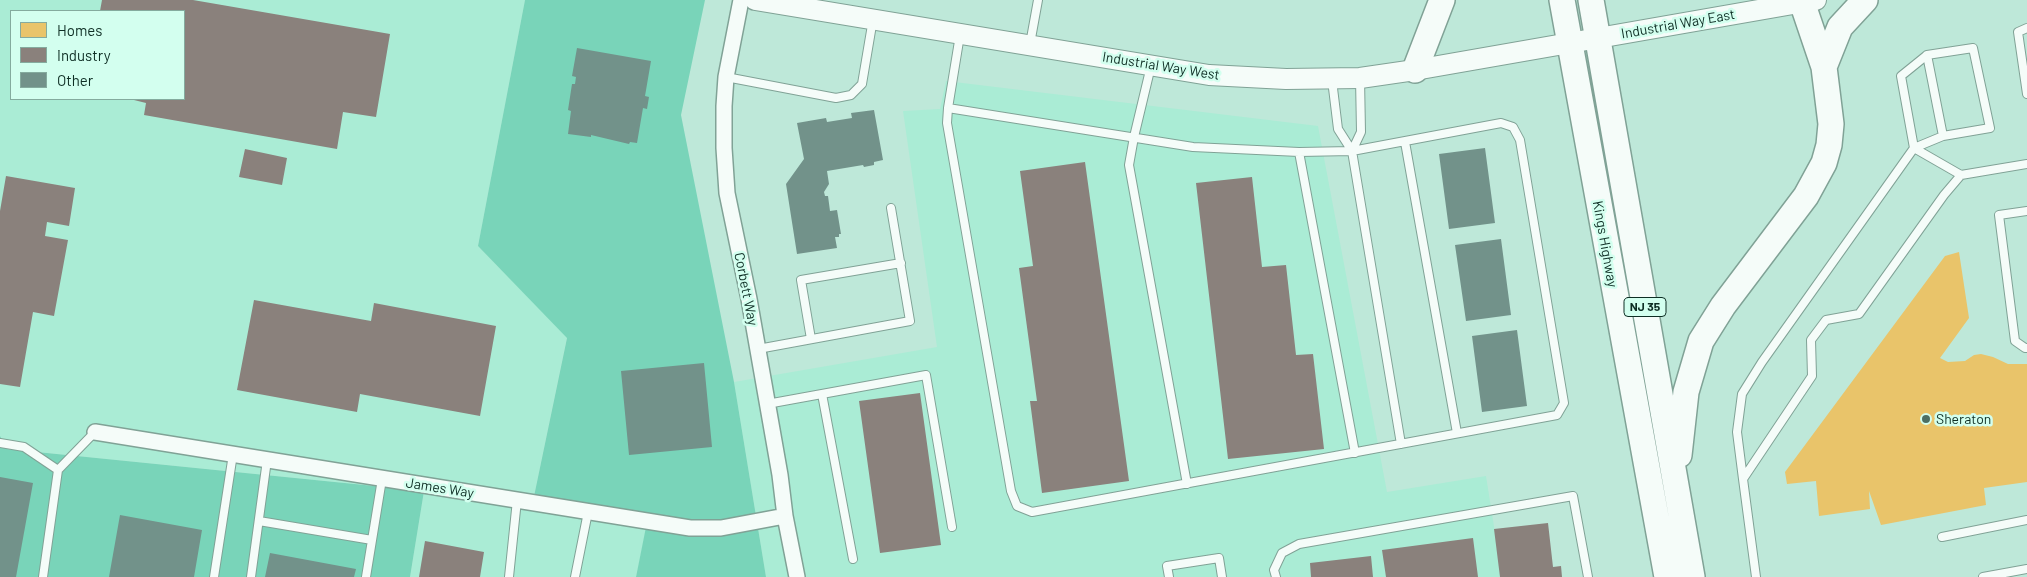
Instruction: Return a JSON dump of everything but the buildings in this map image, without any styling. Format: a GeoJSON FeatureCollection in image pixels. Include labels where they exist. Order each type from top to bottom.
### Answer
{"type":"FeatureCollection","features":[{"type":"Feature","properties":{"kind":"main road"},"geometry":{"type":"LineString","coordinates":[[1415,70],[1442,0]]}},
{"type":"Feature","properties":{"kind":"main road","name":"Kings Highway"},"geometry":{"type":"LineString","coordinates":[[1562,0],[1667,577]]}},
{"type":"Feature","properties":{"kind":"main road","name":"Kings Highway"},"geometry":{"type":"LineString","coordinates":[[1591,0],[1692,577]]}},
{"type":"Feature","properties":{"kind":"main road"},"geometry":{"type":"LineString","coordinates":[[1824,67],[1840,27],[1865,0]]}},
{"type":"Feature","properties":{"kind":"main road"},"geometry":{"type":"LineString","coordinates":[[1676,482],[1686,392],[1702,341],[1723,306],[1806,196],[1824,163],[1829,145],[1831,124],[1824,67],[1809,1]]}},
{"type":"Feature","properties":{"kind":"street","name":"Corbett Way"},"geometry":{"type":"LineString","coordinates":[[741,0],[726,77],[724,148],[728,193],[758,349],[780,475],[785,516],[797,577]]}},
{"type":"Feature","properties":{"kind":"street","name":"Industrial Way West"},"geometry":{"type":"LineString","coordinates":[[755,0],[784,2],[873,19],[1209,75],[1232,77],[1360,78],[1569,44]]}},
{"type":"Feature","properties":{"kind":"street","name":"Industrial Way East"},"geometry":{"type":"LineString","coordinates":[[1569,44],[1809,1]]}},
{"type":"Feature","properties":{"kind":"street","name":"James Way"},"geometry":{"type":"LineString","coordinates":[[95,432],[690,528],[721,528],[785,516]]}},
{"type":"Feature","properties":{"kind":"lane"},"geometry":{"type":"LineString","coordinates":[[1030,44],[1038,0]]}},
{"type":"Feature","properties":{"kind":"lane"},"geometry":{"type":"LineString","coordinates":[[726,77],[836,98],[851,95],[862,84],[873,19]]}},
{"type":"Feature","properties":{"kind":"lane"},"geometry":{"type":"LineString","coordinates":[[2027,28],[2018,32],[2027,94]]}},
{"type":"Feature","properties":{"kind":"lane"},"geometry":{"type":"LineString","coordinates":[[948,108],[1193,146],[1299,152],[1352,152],[1501,123],[1513,128],[1520,140],[1564,403],[1557,415],[1032,512],[1017,506],[1010,491],[947,122],[948,108],[960,33]]}},
{"type":"Feature","properties":{"kind":"lane"},"geometry":{"type":"LineString","coordinates":[[1756,577],[1737,432],[1742,394],[1762,362],[1914,148],[1943,136],[1990,128],[1973,48],[1927,55],[1901,76],[1914,148],[1961,175],[2027,164]]}},
{"type":"Feature","properties":{"kind":"lane"},"geometry":{"type":"LineString","coordinates":[[1927,55],[1943,136]]}},
{"type":"Feature","properties":{"kind":"lane"},"geometry":{"type":"LineString","coordinates":[[1152,64],[1129,165],[1187,484]]}},
{"type":"Feature","properties":{"kind":"lane"},"geometry":{"type":"LineString","coordinates":[[1352,152],[1361,132],[1360,78]]}},
{"type":"Feature","properties":{"kind":"lane"},"geometry":{"type":"LineString","coordinates":[[1332,79],[1338,130],[1352,152],[1401,444]]}},
{"type":"Feature","properties":{"kind":"lane"},"geometry":{"type":"LineString","coordinates":[[1405,142],[1457,433]]}},
{"type":"Feature","properties":{"kind":"lane"},"geometry":{"type":"LineString","coordinates":[[1299,152],[1355,452]]}},
{"type":"Feature","properties":{"kind":"lane"},"geometry":{"type":"LineString","coordinates":[[1743,479],[1812,376],[1811,340],[1816,333],[1826,320],[1859,314],[1944,195],[1961,175]]}},
{"type":"Feature","properties":{"kind":"lane"},"geometry":{"type":"LineString","coordinates":[[758,349],[910,321],[891,208]]}},
{"type":"Feature","properties":{"kind":"lane"},"geometry":{"type":"LineString","coordinates":[[2027,211],[1998,215],[2015,341],[2027,348]]}},
{"type":"Feature","properties":{"kind":"lane"},"geometry":{"type":"LineString","coordinates":[[811,339],[801,280],[901,263]]}},
{"type":"Feature","properties":{"kind":"lane"},"geometry":{"type":"LineString","coordinates":[[767,404],[926,375],[952,527]]}},
{"type":"Feature","properties":{"kind":"lane"},"geometry":{"type":"LineString","coordinates":[[822,394],[853,559]]}},
{"type":"Feature","properties":{"kind":"lane"},"geometry":{"type":"LineString","coordinates":[[43,577],[58,470],[95,432]]}},
{"type":"Feature","properties":{"kind":"lane"},"geometry":{"type":"LineString","coordinates":[[0,444],[24,447],[58,470]]}},
{"type":"Feature","properties":{"kind":"lane"},"geometry":{"type":"LineString","coordinates":[[214,577],[232,454]]}},
{"type":"Feature","properties":{"kind":"lane"},"geometry":{"type":"LineString","coordinates":[[251,577],[267,460]]}},
{"type":"Feature","properties":{"kind":"lane"},"geometry":{"type":"LineString","coordinates":[[366,577],[382,478]]}},
{"type":"Feature","properties":{"kind":"lane"},"geometry":{"type":"LineString","coordinates":[[1276,577],[1274,570],[1282,553],[1299,544],[1573,496],[1588,577]]}},
{"type":"Feature","properties":{"kind":"lane"},"geometry":{"type":"LineString","coordinates":[[509,577],[517,500]]}},
{"type":"Feature","properties":{"kind":"lane"},"geometry":{"type":"LineString","coordinates":[[574,577],[588,512]]}},
{"type":"Feature","properties":{"kind":"lane"},"geometry":{"type":"LineString","coordinates":[[1942,537],[2027,520]]}},
{"type":"Feature","properties":{"kind":"lane"},"geometry":{"type":"LineString","coordinates":[[259,521],[372,540]]}},
{"type":"Feature","properties":{"kind":"lane"},"geometry":{"type":"LineString","coordinates":[[1169,577],[1167,566],[1219,558],[1222,577]]}},
{"type":"Feature","properties":{"kind":"lane"},"geometry":{"type":"LineString","coordinates":[[1983,577],[2027,569]]}},
{"type":"Feature","properties":{"kind":"shaded area"},"geometry":{"type":"Polygon","coordinates":[[[0,0],[525,0],[478,246],[567,337],[532,506],[648,522],[636,577],[410,577],[424,491],[7,449],[0,436],[0,0]]]}},
{"type":"Feature","properties":{"kind":"shaded area"},"geometry":{"type":"Polygon","coordinates":[[[525,0],[705,0],[681,115],[734,382],[766,577],[636,577],[647,522],[532,506],[567,338],[478,246],[525,0]]]}},
{"type":"Feature","properties":{"kind":"shaded area"},"geometry":{"type":"Polygon","coordinates":[[[946,81],[1318,126],[1387,492],[1486,476],[1502,577],[766,577],[734,382],[937,347],[903,111],[940,109],[946,81]]]}},
{"type":"Feature","properties":{"kind":"shaded area"},"geometry":{"type":"Polygon","coordinates":[[[0,436],[7,449],[424,491],[410,577],[0,577],[0,436]]]}},
{"type":"Feature","properties":{"kind":"place","name":"Sheraton"},"geometry":{"type":"Point","coordinates":[1926,419]}}]}
